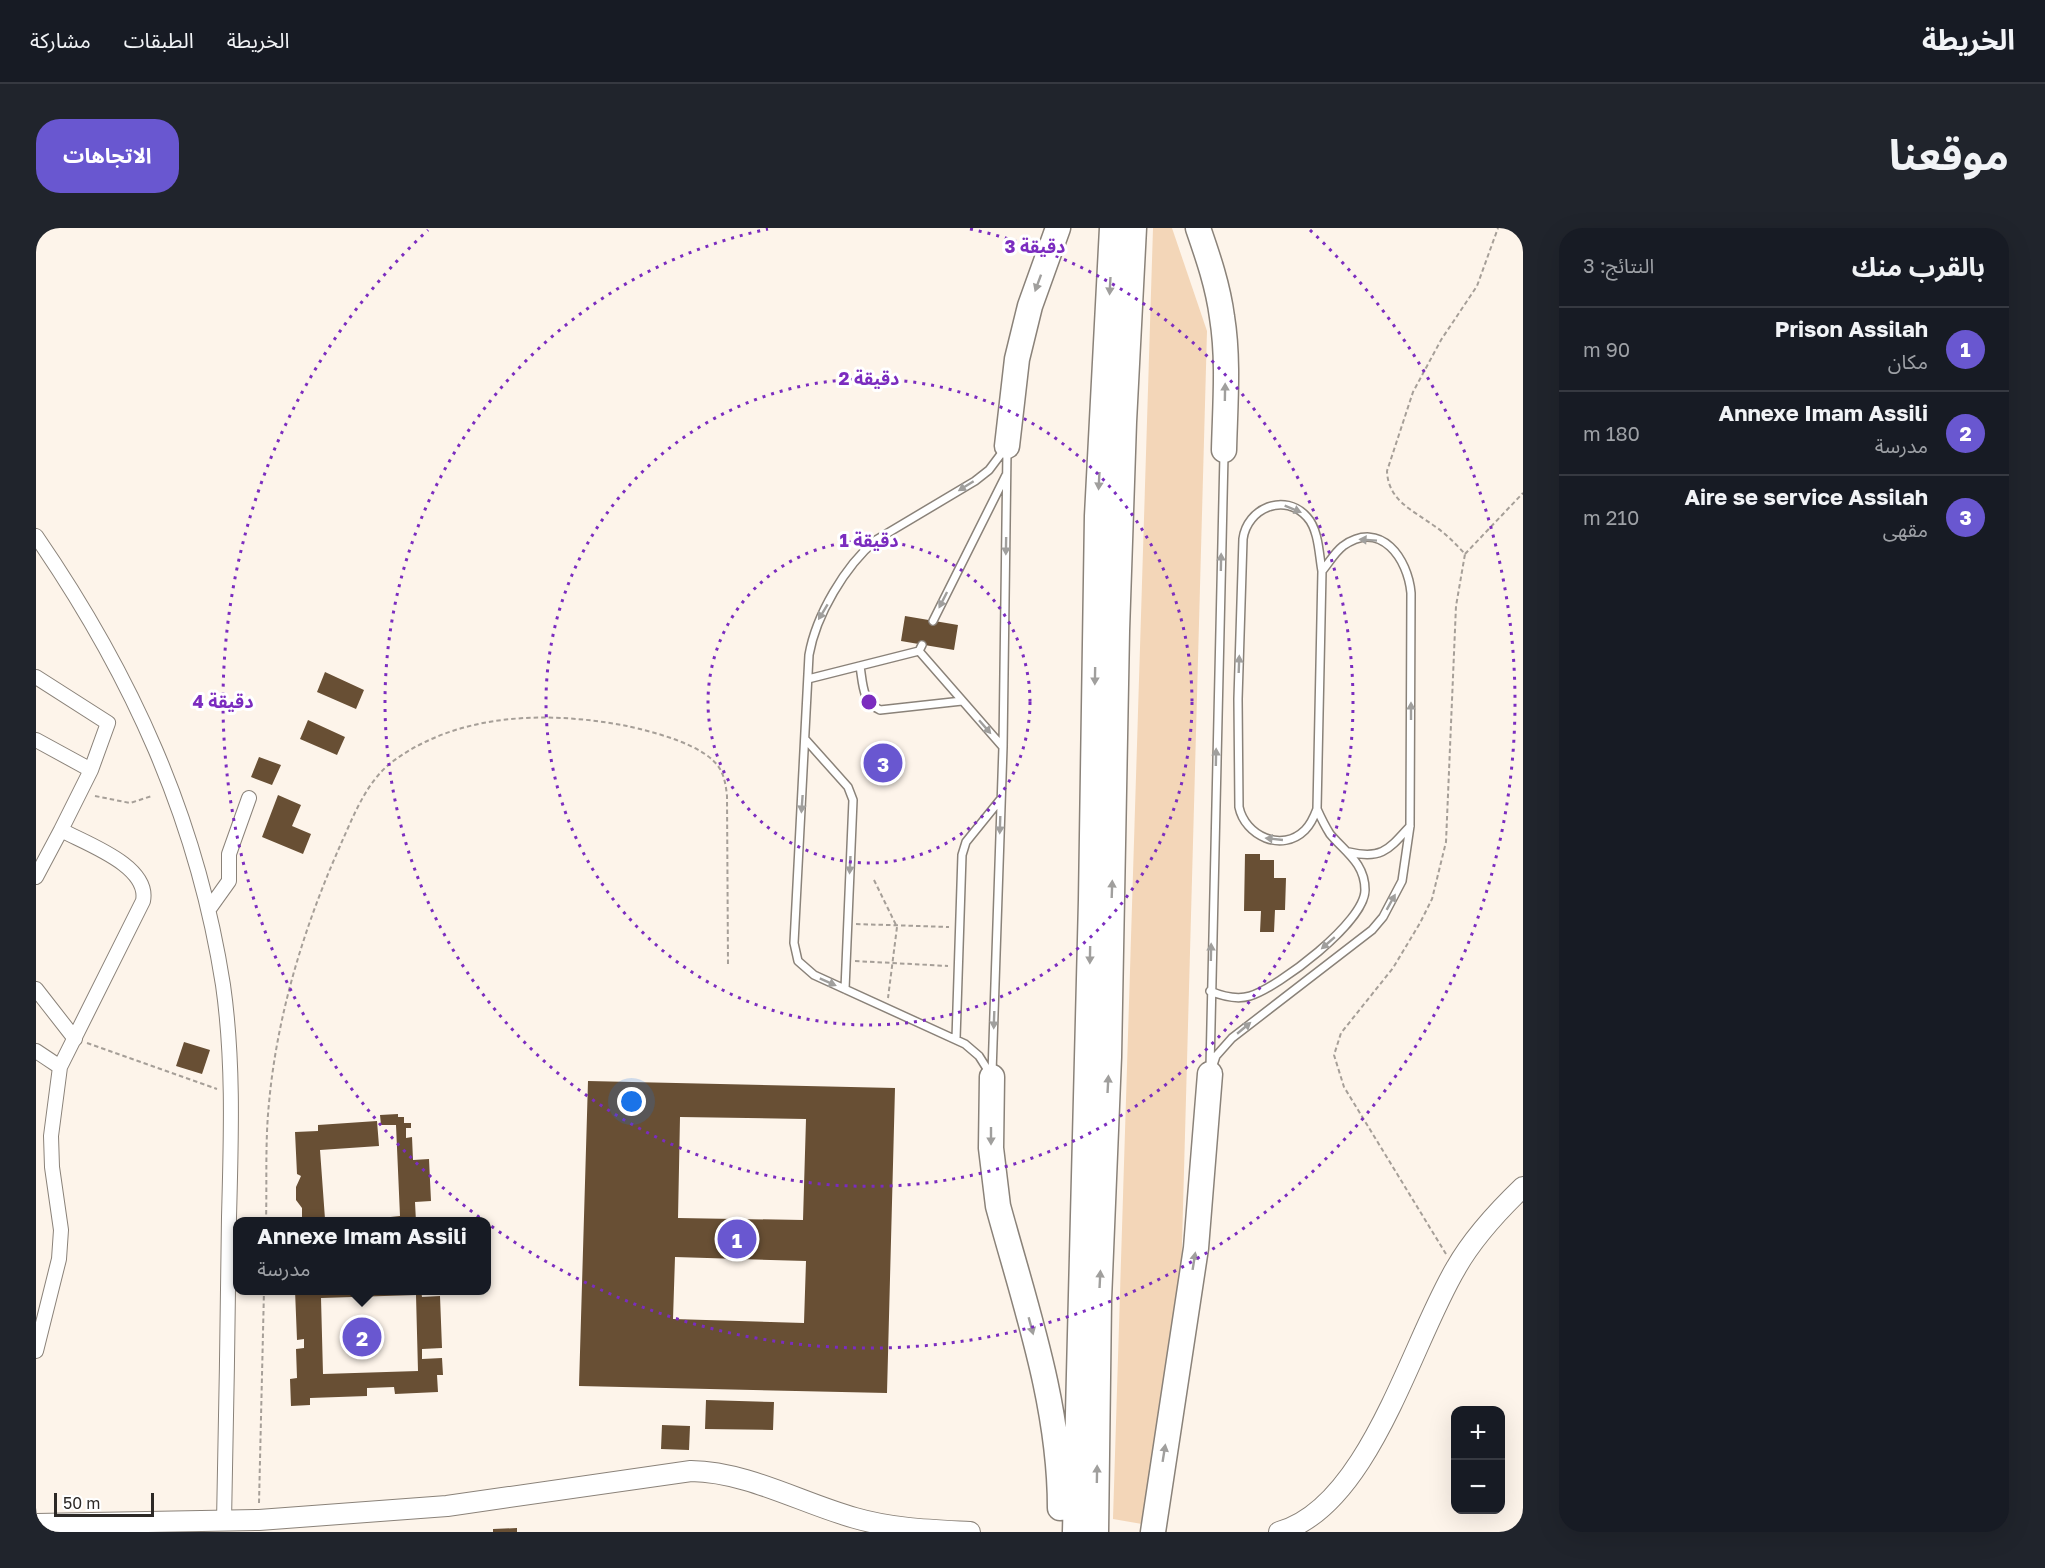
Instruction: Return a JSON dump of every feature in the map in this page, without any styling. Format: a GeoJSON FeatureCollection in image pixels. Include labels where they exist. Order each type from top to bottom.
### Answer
{"type":"FeatureCollection","features":[{"type":"Feature","properties":{"kind":"highway"},"geometry":{"type":"LineString","coordinates":[[1007,446],[1017,359],[1030,306],[1058,228]]}},
{"type":"Feature","properties":{"kind":"highway"},"geometry":{"type":"LineString","coordinates":[[1075,1532],[1091,900],[1097,516],[1112,228]]}},
{"type":"Feature","properties":{"kind":"highway"},"geometry":{"type":"LineString","coordinates":[[1096,1532],[1099,1300],[1110,1058],[1118,607],[1124,422],[1134,228]]}},
{"type":"Feature","properties":{"kind":"highway"},"geometry":{"type":"LineString","coordinates":[[1198,228],[1212,268],[1223,318],[1226,371],[1224,450]]}},
{"type":"Feature","properties":{"kind":"highway"},"geometry":{"type":"LineString","coordinates":[[1153,1532],[1196,1248],[1210,1074]]}},
{"type":"Feature","properties":{"kind":"highway"},"geometry":{"type":"LineString","coordinates":[[992,1077],[993,1175],[998,1206],[1049,1392],[1059,1469],[1061,1532]]}},
{"type":"Feature","properties":{"kind":"street"},"geometry":{"type":"LineString","coordinates":[[36,536],[71,587],[132,693],[175,795],[209,909],[223,986],[231,1094],[224,1522]]}},
{"type":"Feature","properties":{"kind":"street"},"geometry":{"type":"LineString","coordinates":[[36,677],[108,723],[91,770],[36,877]]}},
{"type":"Feature","properties":{"kind":"street"},"geometry":{"type":"LineString","coordinates":[[36,740],[91,770]]}},
{"type":"Feature","properties":{"kind":"street"},"geometry":{"type":"LineString","coordinates":[[209,909],[229,881],[229,854],[249,798]]}},
{"type":"Feature","properties":{"kind":"street"},"geometry":{"type":"LineString","coordinates":[[36,1351],[59,1259],[61,1230],[52,1167],[51,1136],[60,1067],[144,901],[145,892],[137,875],[126,866],[62,830]]}},
{"type":"Feature","properties":{"kind":"street"},"geometry":{"type":"LineString","coordinates":[[36,989],[75,1039]]}},
{"type":"Feature","properties":{"kind":"street"},"geometry":{"type":"LineString","coordinates":[[36,1051],[60,1067]]}},
{"type":"Feature","properties":{"kind":"street"},"geometry":{"type":"LineString","coordinates":[[1279,1532],[1323,1508],[1353,1473],[1372,1442],[1455,1269],[1496,1214],[1522,1188]]}},
{"type":"Feature","properties":{"kind":"street"},"geometry":{"type":"LineString","coordinates":[[36,1524],[224,1522],[447,1506],[691,1471],[731,1476],[881,1524],[970,1532]]}},
{"type":"Feature","properties":{"kind":"lane"},"geometry":{"type":"LineString","coordinates":[[992,1077],[1002,747],[1007,446]]}},
{"type":"Feature","properties":{"kind":"lane"},"geometry":{"type":"LineString","coordinates":[[992,1077],[979,1056],[956,1039],[814,975],[795,955],[808,679],[812,636],[818,619],[862,552],[876,540],[975,481],[989,470],[1007,446]]}},
{"type":"Feature","properties":{"kind":"lane"},"geometry":{"type":"LineString","coordinates":[[1210,1074],[1210,991],[1224,450]]}},
{"type":"Feature","properties":{"kind":"lane"},"geometry":{"type":"LineString","coordinates":[[933,621],[1007,473]]}},
{"type":"Feature","properties":{"kind":"lane"},"geometry":{"type":"LineString","coordinates":[[1279,505],[1300,511],[1307,517],[1316,535],[1322,572],[1317,809],[1305,831],[1287,840],[1260,837],[1241,819],[1238,699],[1244,539],[1248,522],[1265,507],[1279,505]]}},
{"type":"Feature","properties":{"kind":"lane"},"geometry":{"type":"LineString","coordinates":[[1210,1074],[1216,1056],[1232,1038],[1361,939],[1383,917],[1402,881],[1410,826],[1412,593],[1405,564],[1389,545],[1368,538],[1345,545],[1322,572]]}},
{"type":"Feature","properties":{"kind":"lane"},"geometry":{"type":"LineString","coordinates":[[808,679],[920,648],[1002,747]]}},
{"type":"Feature","properties":{"kind":"lane"},"geometry":{"type":"LineString","coordinates":[[860,666],[865,696],[872,706],[880,710],[962,701]]}},
{"type":"Feature","properties":{"kind":"lane"},"geometry":{"type":"LineString","coordinates":[[806,740],[848,787],[853,800],[845,989]]}},
{"type":"Feature","properties":{"kind":"lane"},"geometry":{"type":"LineString","coordinates":[[956,1039],[962,855],[966,842],[1000,800]]}},
{"type":"Feature","properties":{"kind":"lane"},"geometry":{"type":"LineString","coordinates":[[1210,991],[1235,997],[1261,992],[1322,948],[1348,925],[1363,903],[1365,890],[1360,868],[1349,852],[1330,833],[1317,809]]}},
{"type":"Feature","properties":{"kind":"lane"},"geometry":{"type":"LineString","coordinates":[[1349,852],[1368,857],[1377,854],[1393,844],[1410,826]]}},
{"type":"Feature","properties":{"kind":"path"},"geometry":{"type":"LineString","coordinates":[[1465,554],[1523,493]]}},
{"type":"Feature","properties":{"kind":"path"},"geometry":{"type":"LineString","coordinates":[[266,1217],[269,1104],[283,1016],[302,944],[315,905],[354,815],[381,773],[409,752],[464,727],[497,720],[549,717],[593,720],[665,735],[712,759],[725,780],[728,795],[728,966]]}},
{"type":"Feature","properties":{"kind":"path"},"geometry":{"type":"LineString","coordinates":[[80,792],[119,802],[141,801],[152,796]]}},
{"type":"Feature","properties":{"kind":"path"},"geometry":{"type":"LineString","coordinates":[[874,880],[897,927],[886,1007]]}},
{"type":"Feature","properties":{"kind":"path"},"geometry":{"type":"LineString","coordinates":[[847,924],[959,927]]}},
{"type":"Feature","properties":{"kind":"path"},"geometry":{"type":"LineString","coordinates":[[846,961],[959,967]]}},
{"type":"Feature","properties":{"kind":"path"},"geometry":{"type":"LineString","coordinates":[[75,1039],[231,1094]]}},
{"type":"Feature","properties":{"kind":"path"},"geometry":{"type":"LineString","coordinates":[[259,1520],[264,1295]]}},
{"type":"Feature","properties":{"kind":"shaded area"},"geometry":{"type":"Polygon","coordinates":[[[1153,228],[1172,228],[1207,331],[1181,1281],[1142,1524],[1113,1519],[1153,228]]]}},
{"type":"Feature","properties":{"kind":"building"},"geometry":{"type":"Polygon","coordinates":[[[905,616],[958,625],[954,650],[901,641],[905,616]]]}},
{"type":"Feature","properties":{"kind":"building"},"geometry":{"type":"Polygon","coordinates":[[[325,672],[364,690],[356,709],[317,692],[325,672]]]}},
{"type":"Feature","properties":{"kind":"building"},"geometry":{"type":"Polygon","coordinates":[[[308,720],[345,737],[337,755],[300,739],[308,720]]]}},
{"type":"Feature","properties":{"kind":"building"},"geometry":{"type":"Polygon","coordinates":[[[259,757],[281,765],[272,785],[251,777],[259,757]]]}},
{"type":"Feature","properties":{"kind":"building"},"geometry":{"type":"Polygon","coordinates":[[[278,795],[301,805],[292,826],[311,834],[303,854],[262,837],[278,795]]]}},
{"type":"Feature","properties":{"kind":"building"},"geometry":{"type":"Polygon","coordinates":[[[1245,854],[1260,854],[1260,860],[1274,860],[1274,878],[1286,878],[1285,910],[1275,910],[1274,932],[1260,932],[1261,911],[1244,911],[1245,854]]]}},
{"type":"Feature","properties":{"kind":"building"},"geometry":{"type":"Polygon","coordinates":[[[184,1042],[210,1050],[202,1074],[176,1066],[184,1042]]]}},
{"type":"Feature","properties":{"kind":"building"},"geometry":{"type":"Polygon","coordinates":[[[588,1081],[895,1088],[887,1393],[579,1386],[588,1081]],[[680,1117],[678,1218],[803,1220],[806,1119],[680,1117]],[[675,1257],[673,1319],[804,1323],[806,1261],[675,1257]]]}},
{"type":"Feature","properties":{"kind":"building"},"geometry":{"type":"Polygon","coordinates":[[[398,1114],[398,1117],[404,1117],[404,1123],[411,1123],[411,1128],[406,1128],[406,1138],[412,1137],[413,1160],[429,1159],[431,1201],[415,1202],[416,1217],[390,1217],[400,1216],[396,1125],[381,1125],[380,1115],[398,1114]]]}},
{"type":"Feature","properties":{"kind":"building"},"geometry":{"type":"Polygon","coordinates":[[[377,1121],[379,1146],[320,1150],[325,1217],[302,1217],[302,1208],[296,1200],[296,1187],[301,1176],[297,1174],[295,1132],[318,1131],[318,1125],[377,1121]]]}},
{"type":"Feature","properties":{"kind":"building"},"geometry":{"type":"Polygon","coordinates":[[[295,1295],[416,1295],[422,1295],[422,1297],[440,1296],[442,1348],[422,1349],[422,1359],[442,1358],[443,1375],[437,1375],[438,1392],[395,1394],[394,1387],[367,1388],[367,1396],[310,1398],[310,1405],[291,1406],[290,1379],[297,1378],[296,1349],[304,1348],[304,1339],[297,1340],[295,1295]],[[416,1295],[321,1298],[323,1374],[418,1371],[416,1295]]]}},
{"type":"Feature","properties":{"kind":"building"},"geometry":{"type":"Polygon","coordinates":[[[706,1400],[774,1402],[773,1430],[705,1429],[706,1400]]]}},
{"type":"Feature","properties":{"kind":"building"},"geometry":{"type":"Polygon","coordinates":[[[662,1425],[690,1426],[689,1450],[661,1449],[662,1425]]]}},
{"type":"Feature","properties":{"kind":"building"},"geometry":{"type":"Polygon","coordinates":[[[517,1528],[517,1532],[493,1532],[493,1529],[517,1528]]]}},
{"type":"Feature","properties":{"kind":"place","name":"Aire se service Assilah"},"geometry":{"type":"Point","coordinates":[883,763]}},
{"type":"Feature","properties":{"kind":"place","name":"Prison Assilah"},"geometry":{"type":"Point","coordinates":[737,1239]}},
{"type":"Feature","properties":{"kind":"place","name":"Annexe Imam Assili"},"geometry":{"type":"Point","coordinates":[362,1337]}}]}
